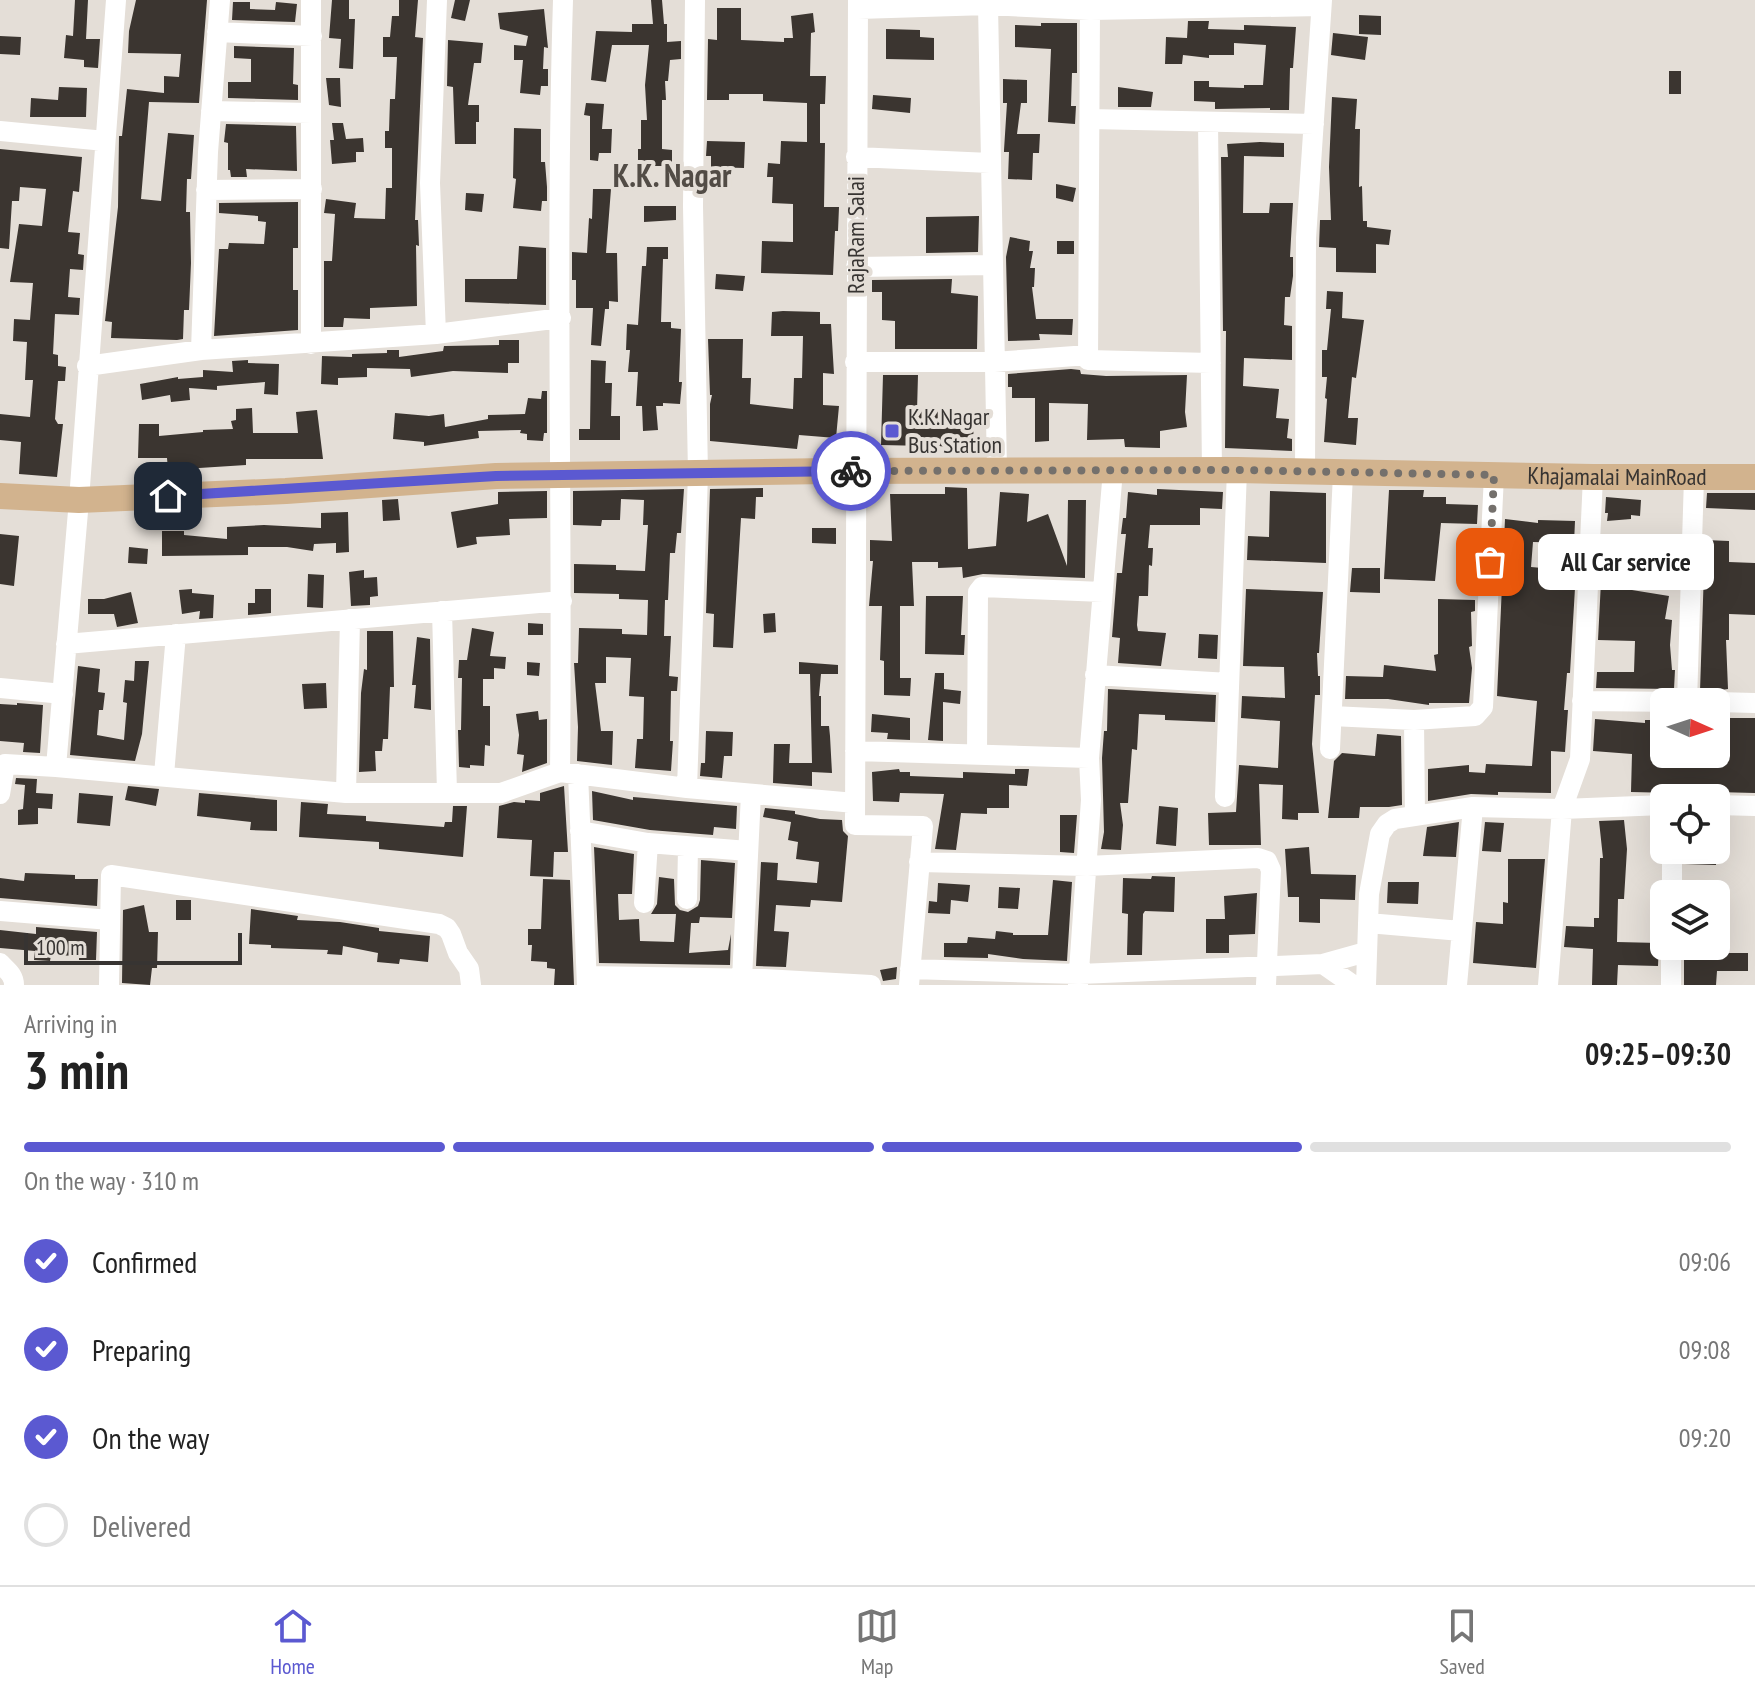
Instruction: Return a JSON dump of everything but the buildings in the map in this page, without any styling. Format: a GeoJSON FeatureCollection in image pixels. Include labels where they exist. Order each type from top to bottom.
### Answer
{"type":"FeatureCollection","features":[{"type":"Feature","properties":{"kind":"main road","name":"Khajamalai MainRoad"},"geometry":{"type":"LineString","coordinates":[[0,496],[79,500],[560,474],[1113,470],[1755,477]]}},
{"type":"Feature","properties":{"kind":"street"},"geometry":{"type":"LineString","coordinates":[[56,767],[116,0]]}},
{"type":"Feature","properties":{"kind":"street"},"geometry":{"type":"LineString","coordinates":[[201,350],[206,190],[220,0]]}},
{"type":"Feature","properties":{"kind":"street"},"geometry":{"type":"LineString","coordinates":[[311,0],[311,344]]}},
{"type":"Feature","properties":{"kind":"street"},"geometry":{"type":"LineString","coordinates":[[436,334],[430,183],[437,0]]}},
{"type":"Feature","properties":{"kind":"street"},"geometry":{"type":"LineString","coordinates":[[563,0],[559,147],[562,601],[569,773],[580,831],[587,981],[742,979],[871,985]]}},
{"type":"Feature","properties":{"kind":"street"},"geometry":{"type":"LineString","coordinates":[[687,788],[698,474],[693,206],[695,0]]}},
{"type":"Feature","properties":{"kind":"street"},"geometry":{"type":"LineString","coordinates":[[858,5],[989,2],[1090,10],[1321,3],[1306,238],[1305,472]]}},
{"type":"Feature","properties":{"kind":"street"},"geometry":{"type":"LineString","coordinates":[[989,2],[991,265],[997,470]]}},
{"type":"Feature","properties":{"kind":"street","name":"RajaRam Salai"},"geometry":{"type":"LineString","coordinates":[[855,825],[858,5]]}},
{"type":"Feature","properties":{"kind":"street"},"geometry":{"type":"LineString","coordinates":[[1090,10],[1088,360],[1211,363]]}},
{"type":"Feature","properties":{"kind":"street"},"geometry":{"type":"LineString","coordinates":[[217,32],[312,36]]}},
{"type":"Feature","properties":{"kind":"street"},"geometry":{"type":"LineString","coordinates":[[211,111],[311,113]]}},
{"type":"Feature","properties":{"kind":"street"},"geometry":{"type":"LineString","coordinates":[[1090,119],[1314,124]]}},
{"type":"Feature","properties":{"kind":"street"},"geometry":{"type":"LineString","coordinates":[[1208,122],[1211,363],[1225,471],[1229,683],[1225,797]]}},
{"type":"Feature","properties":{"kind":"street"},"geometry":{"type":"LineString","coordinates":[[0,131],[105,141]]}},
{"type":"Feature","properties":{"kind":"street"},"geometry":{"type":"LineString","coordinates":[[856,157],[990,163]]}},
{"type":"Feature","properties":{"kind":"street"},"geometry":{"type":"LineString","coordinates":[[206,190],[312,189]]}},
{"type":"Feature","properties":{"kind":"street"},"geometry":{"type":"LineString","coordinates":[[856,267],[991,265]]}},
{"type":"Feature","properties":{"kind":"street"},"geometry":{"type":"LineString","coordinates":[[87,366],[201,350],[436,334],[561,318]]}},
{"type":"Feature","properties":{"kind":"street"},"geometry":{"type":"LineString","coordinates":[[855,362],[994,362],[1088,355]]}},
{"type":"Feature","properties":{"kind":"street"},"geometry":{"type":"LineString","coordinates":[[1079,979],[1091,800],[1089,758],[1099,595],[1113,470]]}},
{"type":"Feature","properties":{"kind":"street"},"geometry":{"type":"LineString","coordinates":[[1330,749],[1343,474]]}},
{"type":"Feature","properties":{"kind":"street"},"geometry":{"type":"LineString","coordinates":[[1332,716],[1414,720],[1475,716],[1483,707],[1494,475]]}},
{"type":"Feature","properties":{"kind":"street"},"geometry":{"type":"LineString","coordinates":[[1548,985],[1562,809],[1580,759],[1593,477]]}},
{"type":"Feature","properties":{"kind":"street"},"geometry":{"type":"LineString","coordinates":[[1686,688],[1694,478]]}},
{"type":"Feature","properties":{"kind":"street"},"geometry":{"type":"LineString","coordinates":[[977,754],[978,592],[982,587],[1099,595]]}},
{"type":"Feature","properties":{"kind":"street"},"geometry":{"type":"LineString","coordinates":[[66,644],[562,601]]}},
{"type":"Feature","properties":{"kind":"street"},"geometry":{"type":"LineString","coordinates":[[442,611],[447,792]]}},
{"type":"Feature","properties":{"kind":"street"},"geometry":{"type":"LineString","coordinates":[[346,793],[350,619]]}},
{"type":"Feature","properties":{"kind":"street"},"geometry":{"type":"LineString","coordinates":[[164,775],[176,634]]}},
{"type":"Feature","properties":{"kind":"street"},"geometry":{"type":"LineString","coordinates":[[1095,675],[1229,683]]}},
{"type":"Feature","properties":{"kind":"street"},"geometry":{"type":"LineString","coordinates":[[0,688],[63,694]]}},
{"type":"Feature","properties":{"kind":"street"},"geometry":{"type":"LineString","coordinates":[[1582,701],[1650,702]]}},
{"type":"Feature","properties":{"kind":"street"},"geometry":{"type":"LineString","coordinates":[[1730,702],[1755,703]]}},
{"type":"Feature","properties":{"kind":"street"},"geometry":{"type":"LineString","coordinates":[[1414,720],[1415,815]]}},
{"type":"Feature","properties":{"kind":"street"},"geometry":{"type":"LineString","coordinates":[[855,751],[1089,758]]}},
{"type":"Feature","properties":{"kind":"street"},"geometry":{"type":"LineString","coordinates":[[0,794],[5,764],[164,775],[346,793],[501,793],[569,773],[687,788],[855,803]]}},
{"type":"Feature","properties":{"kind":"street"},"geometry":{"type":"LineString","coordinates":[[742,979],[751,794]]}},
{"type":"Feature","properties":{"kind":"street"},"geometry":{"type":"LineString","coordinates":[[831,801],[855,825],[923,826],[910,977],[1079,979],[1267,976],[1366,952]]}},
{"type":"Feature","properties":{"kind":"street"},"geometry":{"type":"LineString","coordinates":[[1730,805],[1755,806]]}},
{"type":"Feature","properties":{"kind":"street"},"geometry":{"type":"LineString","coordinates":[[1366,985],[1369,894],[1380,834],[1395,819],[1473,807],[1562,809],[1650,806]]}},
{"type":"Feature","properties":{"kind":"street"},"geometry":{"type":"LineString","coordinates":[[1457,985],[1473,807]]}},
{"type":"Feature","properties":{"kind":"street"},"geometry":{"type":"LineString","coordinates":[[580,831],[688,848],[748,851]]}},
{"type":"Feature","properties":{"kind":"street"},"geometry":{"type":"LineString","coordinates":[[644,903],[648,843]]}},
{"type":"Feature","properties":{"kind":"street"},"geometry":{"type":"LineString","coordinates":[[687,899],[688,848]]}},
{"type":"Feature","properties":{"kind":"street"},"geometry":{"type":"LineString","coordinates":[[919,862],[1087,866],[1258,858],[1267,861],[1271,870],[1267,976]]}},
{"type":"Feature","properties":{"kind":"street"},"geometry":{"type":"LineString","coordinates":[[109,985],[111,875],[439,924],[451,934],[458,953],[469,969],[471,985]]}},
{"type":"Feature","properties":{"kind":"street"},"geometry":{"type":"LineString","coordinates":[[0,911],[110,920]]}},
{"type":"Feature","properties":{"kind":"street"},"geometry":{"type":"LineString","coordinates":[[1368,923],[1461,931]]}},
{"type":"Feature","properties":{"kind":"street"},"geometry":{"type":"LineString","coordinates":[[1671,960],[1671,985]]}},
{"type":"Feature","properties":{"kind":"street"},"geometry":{"type":"LineString","coordinates":[[0,963],[8,970],[14,985]]}},
{"type":"Feature","properties":{"kind":"street"},"geometry":{"type":"LineString","coordinates":[[1323,964],[1353,985]]}},
{"type":"Feature","properties":{"kind":"way so far"},"geometry":{"type":"LineString","coordinates":[[851,471],[1237,470],[1494,475],[1490,562]]}},
{"type":"Feature","properties":{"kind":"place","name":"K.K.Nagar Bus Station"},"geometry":{"type":"Point","coordinates":[892,431]}},
{"type":"Feature","properties":{"kind":"place","name":"All Car service"},"geometry":{"type":"Point","coordinates":[1490,562]}},
{"type":"Feature","properties":{"kind":"district","name":"K.K. Nagar"},"geometry":{"type":"Point","coordinates":[672,176]}},
{"type":"Feature","properties":{"kind":"route"},"geometry":{"type":"LineString","coordinates":[[168,496],[496,476],[851,471]]}}]}
